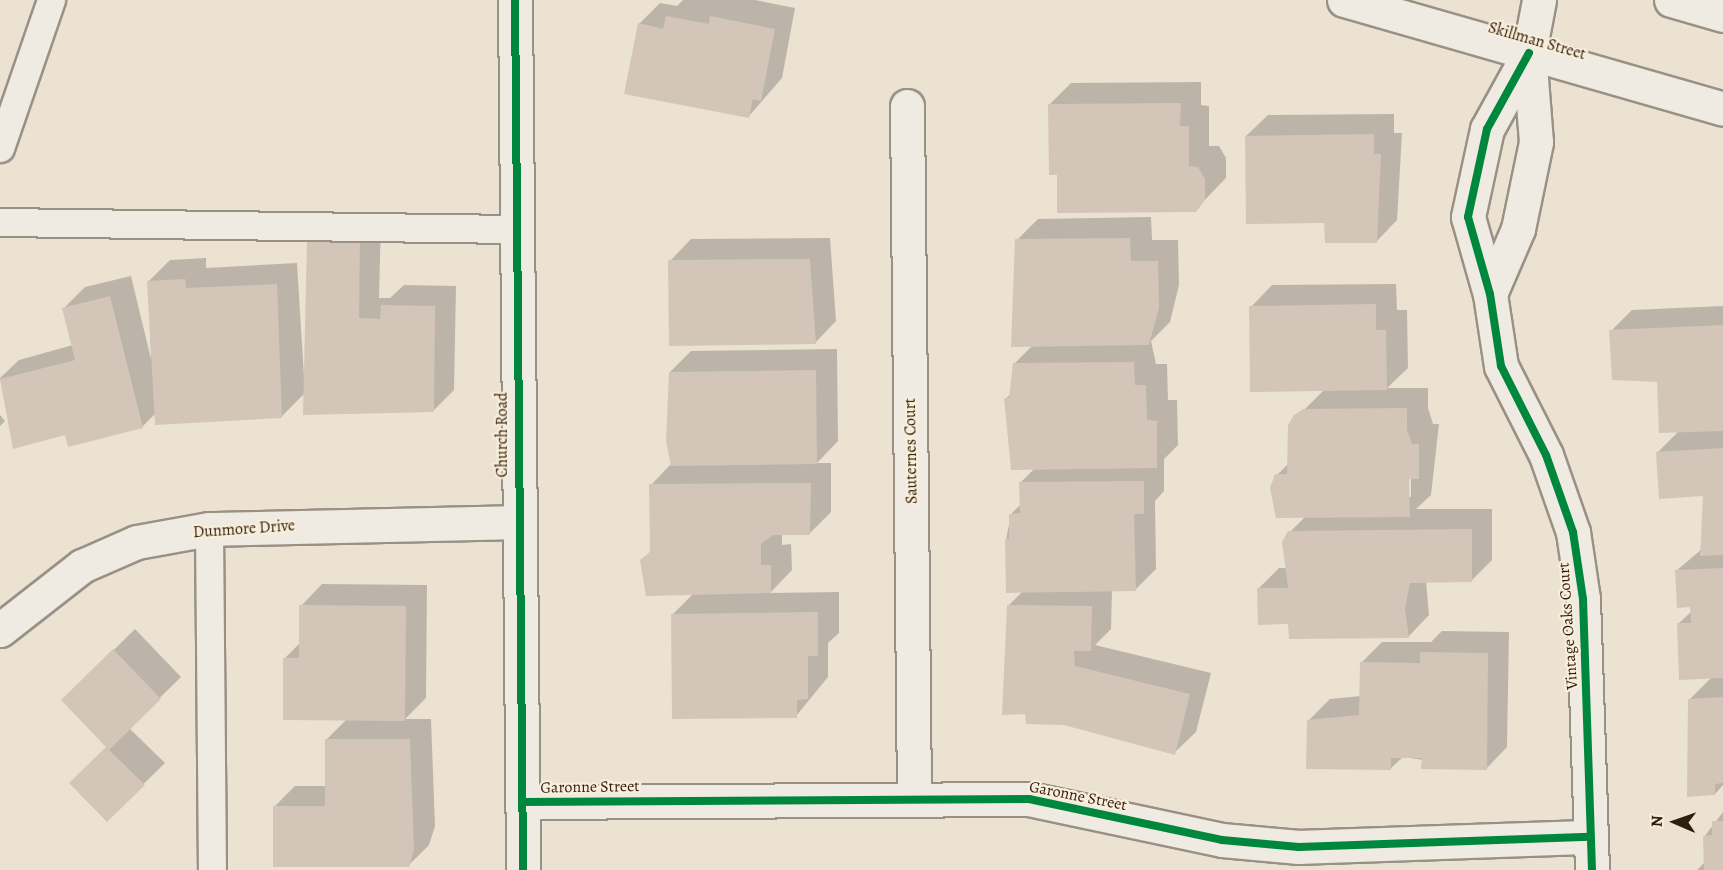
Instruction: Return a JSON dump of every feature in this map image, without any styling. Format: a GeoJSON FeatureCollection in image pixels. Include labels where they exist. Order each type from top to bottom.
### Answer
{"type":"FeatureCollection","features":[{"type":"Feature","properties":{"kind":"street","name":"Church Road"},"geometry":{"type":"LineString","coordinates":[[514,0],[516,522],[523,870]]}},
{"type":"Feature","properties":{"kind":"street","name":"Skillman Street"},"geometry":{"type":"LineString","coordinates":[[1344,0],[1723,109]]}},
{"type":"Feature","properties":{"kind":"street"},"geometry":{"type":"LineString","coordinates":[[1490,294],[1518,229],[1536,142],[1529,53],[1539,0]]}},
{"type":"Feature","properties":{"kind":"street"},"geometry":{"type":"LineString","coordinates":[[1671,0],[1723,15]]}},
{"type":"Feature","properties":{"kind":"street","name":"Vintage Oaks Court"},"geometry":{"type":"LineString","coordinates":[[1529,53],[1487,129],[1467,218],[1490,294],[1501,366],[1546,455],[1573,532],[1583,599],[1592,870]]}},
{"type":"Feature","properties":{"kind":"street","name":"Sauternes Court"},"geometry":{"type":"LineString","coordinates":[[907,106],[915,795]]}},
{"type":"Feature","properties":{"kind":"street","name":"Dunmore Drive"},"geometry":{"type":"LineString","coordinates":[[0,630],[82,566],[138,542],[209,529],[516,522]]}},
{"type":"Feature","properties":{"kind":"street","name":"Garonne Street"},"geometry":{"type":"LineString","coordinates":[[522,802],[915,795],[1029,799],[1222,840],[1299,847],[1590,837]]}},
{"type":"Feature","properties":{"kind":"lane"},"geometry":{"type":"LineString","coordinates":[[0,148],[51,0]]}},
{"type":"Feature","properties":{"kind":"lane"},"geometry":{"type":"LineString","coordinates":[[0,222],[514,229]]}},
{"type":"Feature","properties":{"kind":"lane"},"geometry":{"type":"LineString","coordinates":[[209,529],[212,870]]}},
{"type":"Feature","properties":{"kind":"building"},"geometry":{"type":"Polygon","coordinates":[[[666,16],[709,24],[710,16],[775,29],[761,101],[753,99],[749,118],[624,94],[638,23],[663,29],[666,16]]]}},
{"type":"Feature","properties":{"kind":"building"},"geometry":{"type":"Polygon","coordinates":[[[1181,103],[1180,126],[1189,126],[1189,166],[1198,167],[1205,179],[1205,200],[1196,212],[1057,213],[1057,175],[1049,175],[1048,104],[1181,103]]]}},
{"type":"Feature","properties":{"kind":"building"},"geometry":{"type":"Polygon","coordinates":[[[1374,134],[1374,154],[1381,154],[1377,243],[1325,243],[1324,223],[1246,224],[1245,136],[1374,134]]]}},
{"type":"Feature","properties":{"kind":"building"},"geometry":{"type":"Polygon","coordinates":[[[1130,238],[1131,261],[1158,261],[1159,307],[1149,345],[1011,347],[1015,239],[1130,238]]]}},
{"type":"Feature","properties":{"kind":"building"},"geometry":{"type":"Polygon","coordinates":[[[307,239],[360,240],[359,318],[380,319],[381,305],[435,306],[434,412],[303,415],[307,239]]]}},
{"type":"Feature","properties":{"kind":"building"},"geometry":{"type":"Polygon","coordinates":[[[810,259],[816,344],[669,346],[668,260],[810,259]]]}},
{"type":"Feature","properties":{"kind":"building"},"geometry":{"type":"Polygon","coordinates":[[[185,279],[186,288],[277,284],[282,418],[155,425],[147,281],[185,279]]]}},
{"type":"Feature","properties":{"kind":"building"},"geometry":{"type":"Polygon","coordinates":[[[110,296],[143,428],[68,447],[65,435],[13,449],[0,379],[75,360],[62,308],[110,296]]]}},
{"type":"Feature","properties":{"kind":"building"},"geometry":{"type":"Polygon","coordinates":[[[1376,304],[1376,330],[1386,330],[1387,390],[1250,392],[1249,306],[1376,304]]]}},
{"type":"Feature","properties":{"kind":"building"},"geometry":{"type":"Polygon","coordinates":[[[1723,325],[1723,431],[1659,433],[1657,382],[1612,380],[1609,330],[1723,325]]]}},
{"type":"Feature","properties":{"kind":"building"},"geometry":{"type":"Polygon","coordinates":[[[1134,362],[1135,385],[1146,385],[1147,420],[1157,421],[1157,468],[1011,470],[1004,398],[1009,398],[1013,363],[1134,362]]]}},
{"type":"Feature","properties":{"kind":"building"},"geometry":{"type":"Polygon","coordinates":[[[816,370],[817,464],[671,466],[666,441],[669,372],[816,370]]]}},
{"type":"Feature","properties":{"kind":"building"},"geometry":{"type":"Polygon","coordinates":[[[1407,408],[1407,430],[1412,444],[1419,444],[1419,479],[1409,479],[1410,517],[1276,518],[1270,488],[1275,474],[1287,474],[1288,425],[1294,415],[1303,409],[1407,408]]]}},
{"type":"Feature","properties":{"kind":"building"},"geometry":{"type":"Polygon","coordinates":[[[1723,448],[1723,555],[1700,556],[1703,496],[1659,499],[1656,452],[1723,448]]]}},
{"type":"Feature","properties":{"kind":"building"},"geometry":{"type":"Polygon","coordinates":[[[1144,481],[1144,514],[1134,514],[1136,591],[1006,593],[1005,539],[1009,539],[1009,514],[1020,513],[1019,482],[1144,481]]]}},
{"type":"Feature","properties":{"kind":"building"},"geometry":{"type":"Polygon","coordinates":[[[811,483],[810,535],[773,535],[761,544],[761,565],[771,565],[771,593],[646,596],[640,560],[650,552],[649,484],[811,483]]]}},
{"type":"Feature","properties":{"kind":"building"},"geometry":{"type":"Polygon","coordinates":[[[1472,529],[1472,582],[1410,583],[1405,609],[1409,638],[1289,639],[1288,624],[1258,625],[1257,588],[1288,588],[1282,542],[1288,531],[1472,529]]]}},
{"type":"Feature","properties":{"kind":"building"},"geometry":{"type":"Polygon","coordinates":[[[1723,568],[1723,678],[1679,680],[1677,623],[1691,623],[1690,607],[1677,608],[1675,570],[1723,568]]]}},
{"type":"Feature","properties":{"kind":"building"},"geometry":{"type":"Polygon","coordinates":[[[299,605],[406,606],[405,721],[283,720],[283,658],[299,658],[299,605]]]}},
{"type":"Feature","properties":{"kind":"building"},"geometry":{"type":"Polygon","coordinates":[[[1007,605],[1092,606],[1091,651],[1074,651],[1075,666],[1190,694],[1175,755],[1064,725],[1026,724],[1025,714],[1002,715],[1007,605]]]}},
{"type":"Feature","properties":{"kind":"building"},"geometry":{"type":"Polygon","coordinates":[[[818,612],[818,656],[808,656],[808,699],[797,700],[797,718],[672,719],[671,614],[818,612]]]}},
{"type":"Feature","properties":{"kind":"building"},"geometry":{"type":"Polygon","coordinates":[[[113,649],[161,699],[109,750],[145,785],[107,822],[69,783],[106,747],[61,700],[113,649]]]}},
{"type":"Feature","properties":{"kind":"building"},"geometry":{"type":"Polygon","coordinates":[[[1420,652],[1488,653],[1487,770],[1421,769],[1422,758],[1391,758],[1391,770],[1306,769],[1307,720],[1359,715],[1360,662],[1420,663],[1420,652]]]}},
{"type":"Feature","properties":{"kind":"building"},"geometry":{"type":"Polygon","coordinates":[[[1723,697],[1723,783],[1715,784],[1715,795],[1687,797],[1688,699],[1723,697]]]}},
{"type":"Feature","properties":{"kind":"building"},"geometry":{"type":"Polygon","coordinates":[[[325,739],[410,739],[414,849],[409,867],[273,867],[273,806],[325,806],[325,739]]]}},
{"type":"Feature","properties":{"kind":"building"},"geometry":{"type":"Polygon","coordinates":[[[1712,821],[1723,821],[1723,870],[1704,870],[1703,836],[1712,835],[1712,821]]]}},
{"type":"Feature","properties":{"kind":"cycle path"},"geometry":{"type":"LineString","coordinates":[[515,0],[523,870]]}},
{"type":"Feature","properties":{"kind":"cycle path"},"geometry":{"type":"LineString","coordinates":[[1529,53],[1487,129],[1468,217],[1490,294],[1501,366],[1546,455],[1573,532],[1583,599],[1592,870]]}},
{"type":"Feature","properties":{"kind":"cycle path"},"geometry":{"type":"LineString","coordinates":[[522,802],[1029,799],[1222,840],[1299,847],[1590,837]]}}]}
